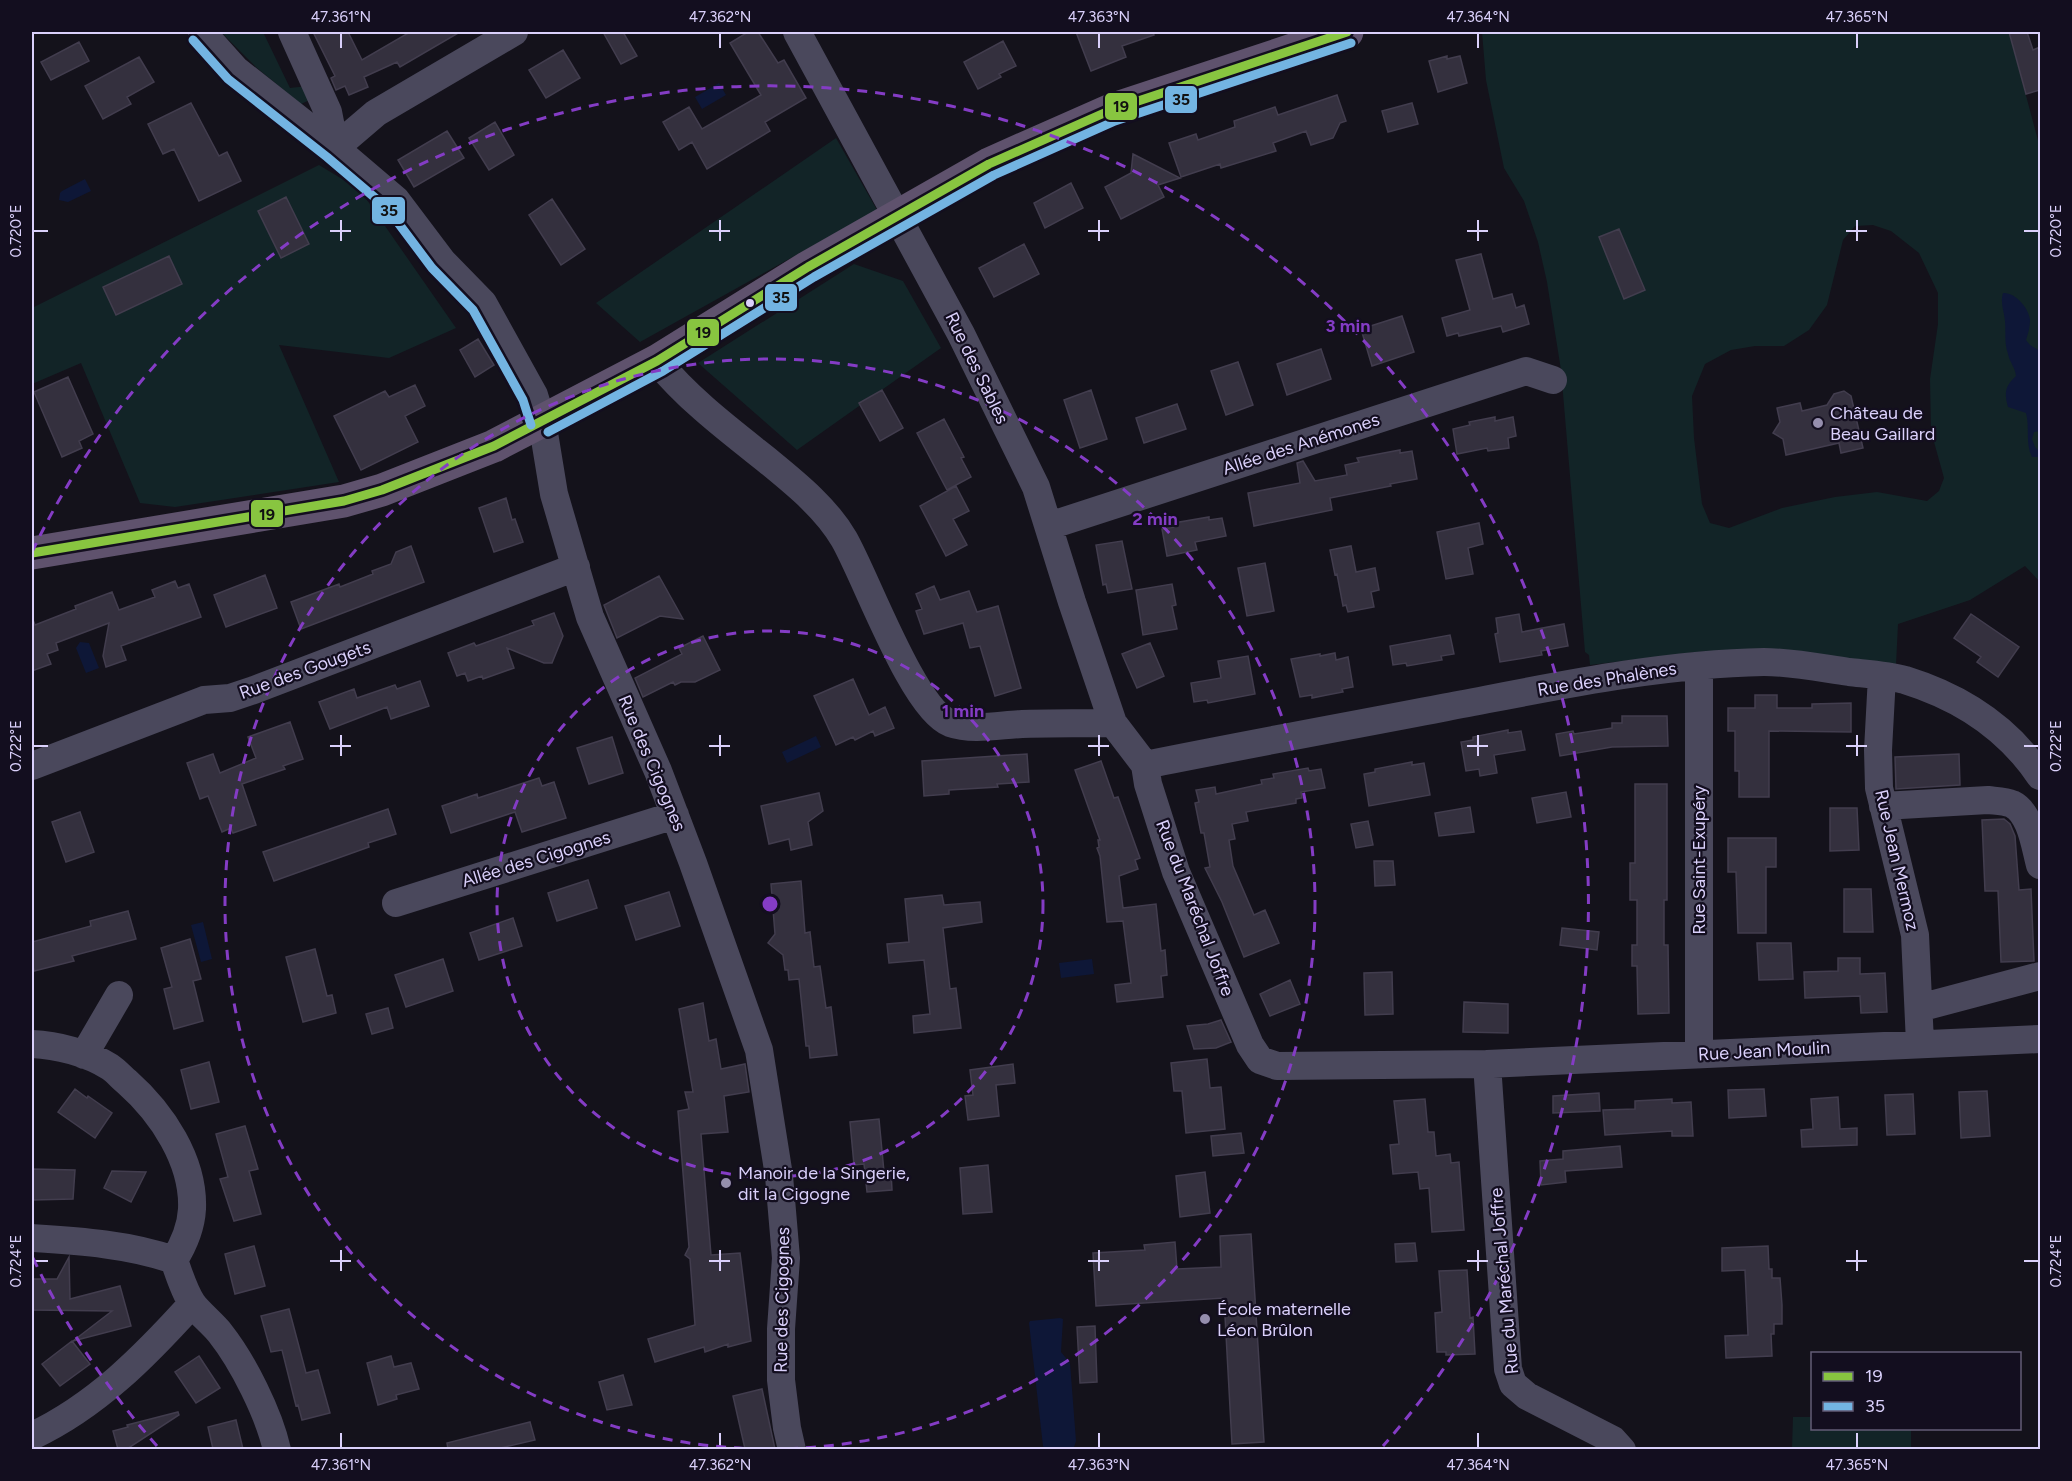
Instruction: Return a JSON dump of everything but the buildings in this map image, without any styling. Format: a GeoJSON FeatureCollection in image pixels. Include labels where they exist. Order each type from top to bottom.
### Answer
{"type":"FeatureCollection","features":[{"type":"Feature","properties":{"kind":"main road"},"geometry":{"type":"LineString","coordinates":[[32,553],[344,501],[382,490],[494,446],[657,361],[808,267],[989,164],[1111,110],[1347,32]]}},
{"type":"Feature","properties":{"kind":"street","name":"Rue des Cigognes"},"geometry":{"type":"LineString","coordinates":[[202,32],[236,70],[396,200],[442,261],[483,303],[534,395],[542,421],[554,494],[590,617],[658,771],[726,953],[759,1050],[780,1176],[786,1258],[781,1329],[781,1380],[785,1419],[792,1449]]}},
{"type":"Feature","properties":{"kind":"street"},"geometry":{"type":"LineString","coordinates":[[292,32],[328,112],[334,148]]}},
{"type":"Feature","properties":{"kind":"street"},"geometry":{"type":"LineString","coordinates":[[334,148],[376,113],[514,32]]}},
{"type":"Feature","properties":{"kind":"street","name":"Rue des Sables"},"geometry":{"type":"LineString","coordinates":[[797,32],[961,334],[1036,487],[1113,723]]}},
{"type":"Feature","properties":{"kind":"street"},"geometry":{"type":"LineString","coordinates":[[657,361],[696,402],[815,502],[843,537],[912,682],[932,708],[948,722],[973,727],[1113,723]]}},
{"type":"Feature","properties":{"kind":"street","name":"Allée des Anémones"},"geometry":{"type":"LineString","coordinates":[[1049,526],[1527,371],[1553,380]]}},
{"type":"Feature","properties":{"kind":"street","name":"Rue des Gougets"},"geometry":{"type":"LineString","coordinates":[[32,766],[204,700],[230,698],[254,690],[576,567]]}},
{"type":"Feature","properties":{"kind":"street","name":"Rue des Phalènes"},"geometry":{"type":"LineString","coordinates":[[1145,765],[1566,685],[1677,668],[1766,662],[1902,679],[1938,692],[1992,723],[2015,744],[2040,776]]}},
{"type":"Feature","properties":{"kind":"street","name":"Rue Saint-Exupéry"},"geometry":{"type":"LineString","coordinates":[[1699,666],[1699,1054]]}},
{"type":"Feature","properties":{"kind":"street","name":"Rue Jean Mermoz"},"geometry":{"type":"LineString","coordinates":[[1882,676],[1878,770],[1883,806],[1914,926],[1920,1043]]}},
{"type":"Feature","properties":{"kind":"street","name":"Rue du Maréchal Joffre"},"geometry":{"type":"LineString","coordinates":[[1113,723],[1145,765],[1148,784],[1176,872],[1250,1045],[1260,1060],[1278,1066],[1487,1064],[1508,1369],[1513,1384],[1527,1395],[1613,1440],[1622,1449]]}},
{"type":"Feature","properties":{"kind":"street"},"geometry":{"type":"LineString","coordinates":[[1883,806],[1989,800],[2014,805],[2021,811],[2028,824],[2040,865]]}},
{"type":"Feature","properties":{"kind":"street","name":"Allée des Cigognes"},"geometry":{"type":"LineString","coordinates":[[396,903],[675,815]]}},
{"type":"Feature","properties":{"kind":"street"},"geometry":{"type":"LineString","coordinates":[[1919,1008],[2040,976]]}},
{"type":"Feature","properties":{"kind":"street"},"geometry":{"type":"LineString","coordinates":[[84,1055],[118,994]]}},
{"type":"Feature","properties":{"kind":"street","name":"Rue Jean Moulin"},"geometry":{"type":"LineString","coordinates":[[1487,1064],[2040,1039]]}},
{"type":"Feature","properties":{"kind":"street"},"geometry":{"type":"LineString","coordinates":[[32,1044],[46,1045],[84,1055],[110,1067],[145,1098],[173,1136],[189,1180],[192,1209],[188,1232],[174,1260],[192,1304],[222,1335],[245,1372],[273,1432],[277,1449]]}},
{"type":"Feature","properties":{"kind":"street"},"geometry":{"type":"LineString","coordinates":[[32,1238],[79,1241],[140,1250],[174,1260]]}},
{"type":"Feature","properties":{"kind":"street"},"geometry":{"type":"LineString","coordinates":[[32,1437],[59,1424],[99,1395],[131,1367],[192,1304]]}},
{"type":"Feature","properties":{"kind":"shaded area"},"geometry":{"type":"Polygon","coordinates":[[[221,32],[263,32],[290,88],[308,86],[314,98],[301,104],[257,68],[221,32]]]}},
{"type":"Feature","properties":{"kind":"shaded area"},"geometry":{"type":"Polygon","coordinates":[[[1482,32],[2009,32],[2040,148],[2040,582],[2025,566],[1970,600],[1898,624],[1896,665],[1747,650],[1696,652],[1590,665],[1589,655],[1585,652],[1561,370],[1547,282],[1538,242],[1524,201],[1504,168],[1486,80],[1482,32]],[[1873,225],[1855,226],[1843,240],[1827,305],[1809,330],[1784,346],[1755,346],[1731,350],[1705,364],[1692,396],[1694,438],[1702,504],[1710,523],[1729,528],[1782,508],[1835,497],[1877,492],[1927,501],[1939,491],[1944,478],[1931,431],[1930,379],[1938,324],[1938,293],[1919,253],[1891,231],[1873,225]]]}},
{"type":"Feature","properties":{"kind":"shaded area"},"geometry":{"type":"Polygon","coordinates":[[[836,138],[877,210],[640,342],[596,303],[836,138]]]}},
{"type":"Feature","properties":{"kind":"shaded area"},"geometry":{"type":"Polygon","coordinates":[[[319,165],[360,190],[456,328],[389,358],[279,345],[339,482],[175,507],[140,503],[81,363],[32,384],[32,308],[319,165]]]}},
{"type":"Feature","properties":{"kind":"shaded area"},"geometry":{"type":"Polygon","coordinates":[[[854,264],[903,281],[941,348],[797,450],[698,363],[854,264]]]}},
{"type":"Feature","properties":{"kind":"shaded area"},"geometry":{"type":"Polygon","coordinates":[[[1793,1417],[1811,1417],[1811,1430],[1911,1430],[1911,1449],[1792,1449],[1793,1417]]]}},
{"type":"Feature","properties":{"kind":"water"},"geometry":{"type":"Polygon","coordinates":[[[719,83],[726,95],[702,109],[695,97],[719,83]]]}},
{"type":"Feature","properties":{"kind":"water"},"geometry":{"type":"Polygon","coordinates":[[[85,179],[91,191],[68,202],[59,200],[62,191],[85,179]]]}},
{"type":"Feature","properties":{"kind":"water"},"geometry":{"type":"Polygon","coordinates":[[[2003,293],[2017,298],[2024,306],[2030,320],[2026,340],[2040,351],[2040,431],[2034,432],[2032,439],[2040,452],[2040,457],[2032,457],[2030,452],[2026,413],[2008,407],[2006,394],[2010,383],[2016,376],[2006,346],[2003,293]]]}},
{"type":"Feature","properties":{"kind":"water"},"geometry":{"type":"Polygon","coordinates":[[[80,642],[89,643],[99,668],[86,673],[76,648],[80,642]]]}},
{"type":"Feature","properties":{"kind":"water"},"geometry":{"type":"Polygon","coordinates":[[[816,736],[821,747],[787,763],[782,752],[816,736]]]}},
{"type":"Feature","properties":{"kind":"water"},"geometry":{"type":"Polygon","coordinates":[[[203,922],[212,959],[201,962],[191,925],[203,922]]]}},
{"type":"Feature","properties":{"kind":"water"},"geometry":{"type":"Polygon","coordinates":[[[1092,959],[1094,974],[1061,978],[1059,963],[1092,959]]]}},
{"type":"Feature","properties":{"kind":"water"},"geometry":{"type":"Polygon","coordinates":[[[1063,1319],[1061,1352],[1070,1363],[1076,1441],[1074,1447],[1045,1449],[1029,1323],[1030,1321],[1063,1319]]]}},
{"type":"Feature","properties":{"kind":"transit line","name":"19"},"geometry":{"type":"LineString","coordinates":[[32,553],[344,501],[382,490],[494,446],[657,361],[808,267],[989,164],[1111,110],[1347,32]]}},
{"type":"Feature","properties":{"kind":"transit line","name":"35"},"geometry":{"type":"LineString","coordinates":[[193,40],[228,79],[327,157],[387,208],[432,268],[473,310],[523,400],[531,425]]}},
{"type":"Feature","properties":{"kind":"transit line","name":"35"},"geometry":{"type":"LineString","coordinates":[[548,432],[663,371],[814,277],[994,175],[1115,121],[1351,43]]}},
{"type":"Feature","properties":{"kind":"place","name":"Château de Beau Gaillard"},"geometry":{"type":"Point","coordinates":[1818,423]}},
{"type":"Feature","properties":{"kind":"place","name":"Manoir de la Singerie, dit la Cigogne"},"geometry":{"type":"Point","coordinates":[726,1183]}},
{"type":"Feature","properties":{"kind":"place","name":"École maternelle Léon Brûlon"},"geometry":{"type":"Point","coordinates":[1205,1319]}}]}
